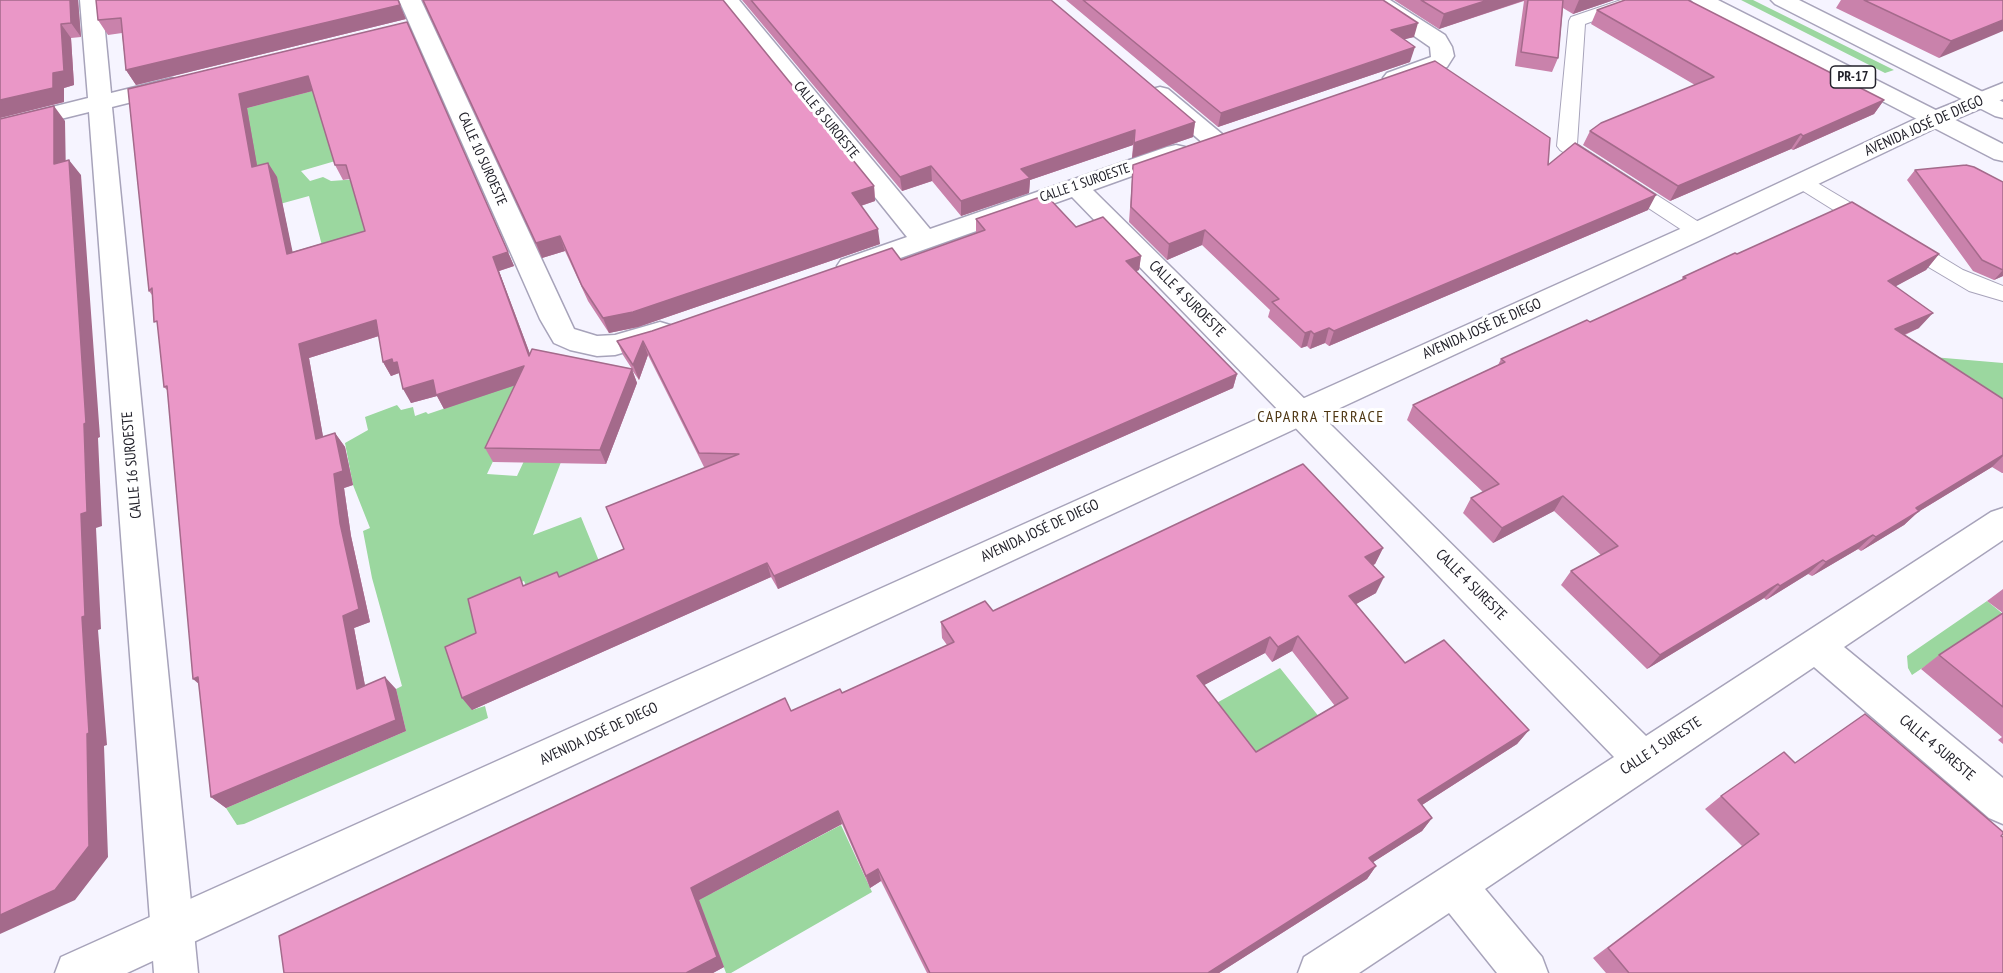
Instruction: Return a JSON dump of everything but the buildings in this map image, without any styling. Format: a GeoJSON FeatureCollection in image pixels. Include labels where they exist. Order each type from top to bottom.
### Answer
{"type":"FeatureCollection","features":[{"type":"Feature","properties":{"kind":"street","name":"CALLE 16 SUROESTE"},"geometry":{"type":"LineString","coordinates":[[91,0],[176,973]]}},
{"type":"Feature","properties":{"kind":"street","name":"CALLE 10 SUROESTE"},"geometry":{"type":"LineString","coordinates":[[410,0],[410,27],[564,336],[580,343],[597,346],[615,345],[680,325]]}},
{"type":"Feature","properties":{"kind":"street","name":"CALLE 8 SUROESTE"},"geometry":{"type":"LineString","coordinates":[[728,0],[924,240]]}},
{"type":"Feature","properties":{"kind":"street"},"geometry":{"type":"LineString","coordinates":[[1375,0],[1437,40],[1442,47],[1443,56],[1439,62],[1377,84]]}},
{"type":"Feature","properties":{"kind":"street","name":"PR-17"},"geometry":{"type":"LineString","coordinates":[[1702,0],[2003,154]]}},
{"type":"Feature","properties":{"kind":"street","name":"PR-17"},"geometry":{"type":"LineString","coordinates":[[1782,0],[1996,100]]}},
{"type":"Feature","properties":{"kind":"street","name":"CALLE 1 SUROESTE"},"geometry":{"type":"LineString","coordinates":[[824,275],[1224,135],[1140,77]]}},
{"type":"Feature","properties":{"kind":"street"},"geometry":{"type":"LineString","coordinates":[[0,127],[192,81]]}},
{"type":"Feature","properties":{"kind":"street","name":"AVENIDA JOSÉ DE DIEGO"},"geometry":{"type":"LineString","coordinates":[[78,973],[1698,231],[1935,119],[1996,100]]}},
{"type":"Feature","properties":{"kind":"street","name":"CALLE 4 SUROESTE"},"geometry":{"type":"LineString","coordinates":[[1076,187],[1299,412]]}},
{"type":"Feature","properties":{"kind":"street","name":"CALLE 4 SURESTE"},"geometry":{"type":"LineString","coordinates":[[1299,412],[1642,758]]}},
{"type":"Feature","properties":{"kind":"street","name":"CALLE 1 SURESTE"},"geometry":{"type":"LineString","coordinates":[[1320,973],[1642,758],[2003,522]]}},
{"type":"Feature","properties":{"kind":"street","name":"CALLE 4 SURESTE"},"geometry":{"type":"LineString","coordinates":[[1815,645],[2003,804]]}},
{"type":"Feature","properties":{"kind":"street"},"geometry":{"type":"LineString","coordinates":[[1453,884],[1526,973]]}},
{"type":"Feature","properties":{"kind":"lane"},"geometry":{"type":"LineString","coordinates":[[1637,0],[1577,21],[1566,146],[1698,231]]}},
{"type":"Feature","properties":{"kind":"lane"},"geometry":{"type":"LineString","coordinates":[[1802,182],[1955,275],[1977,286],[2003,294]]}},
{"type":"Feature","properties":{"kind":"green space"},"geometry":{"type":"Polygon","coordinates":[[[1741,0],[1753,0],[1894,70],[1885,73],[1741,0]]]}},
{"type":"Feature","properties":{"kind":"green space"},"geometry":{"type":"Polygon","coordinates":[[[316,90],[349,157],[301,171],[310,181],[323,177],[331,181],[359,179],[372,241],[325,257],[309,196],[258,210],[239,110],[316,90]]]}},
{"type":"Feature","properties":{"kind":"green space"},"geometry":{"type":"Polygon","coordinates":[[[1874,352],[2003,363],[2003,424],[1874,352]]]}},
{"type":"Feature","properties":{"kind":"green space"},"geometry":{"type":"Polygon","coordinates":[[[526,381],[529,385],[487,474],[517,476],[524,461],[561,462],[533,535],[581,517],[610,588],[531,599],[524,581],[498,592],[472,710],[485,706],[488,718],[244,824],[237,825],[226,808],[406,731],[396,689],[402,686],[372,578],[363,531],[370,528],[353,485],[345,443],[368,430],[365,417],[397,405],[401,410],[413,407],[415,416],[426,412],[428,414],[526,381]]]}},
{"type":"Feature","properties":{"kind":"green space"},"geometry":{"type":"Polygon","coordinates":[[[1987,601],[2003,614],[1912,675],[1908,668],[1907,656],[1987,601]]]}},
{"type":"Feature","properties":{"kind":"green space"},"geometry":{"type":"Polygon","coordinates":[[[1280,668],[1324,723],[1251,766],[1202,711],[1280,668]]]}},
{"type":"Feature","properties":{"kind":"green space"},"geometry":{"type":"Polygon","coordinates":[[[841,825],[872,892],[731,973],[726,973],[679,847],[712,893],[841,825]]]}},
{"type":"Feature","properties":{"kind":"district","name":"CAPARRA TERRACE"},"geometry":{"type":"Point","coordinates":[1321,417]}}]}
